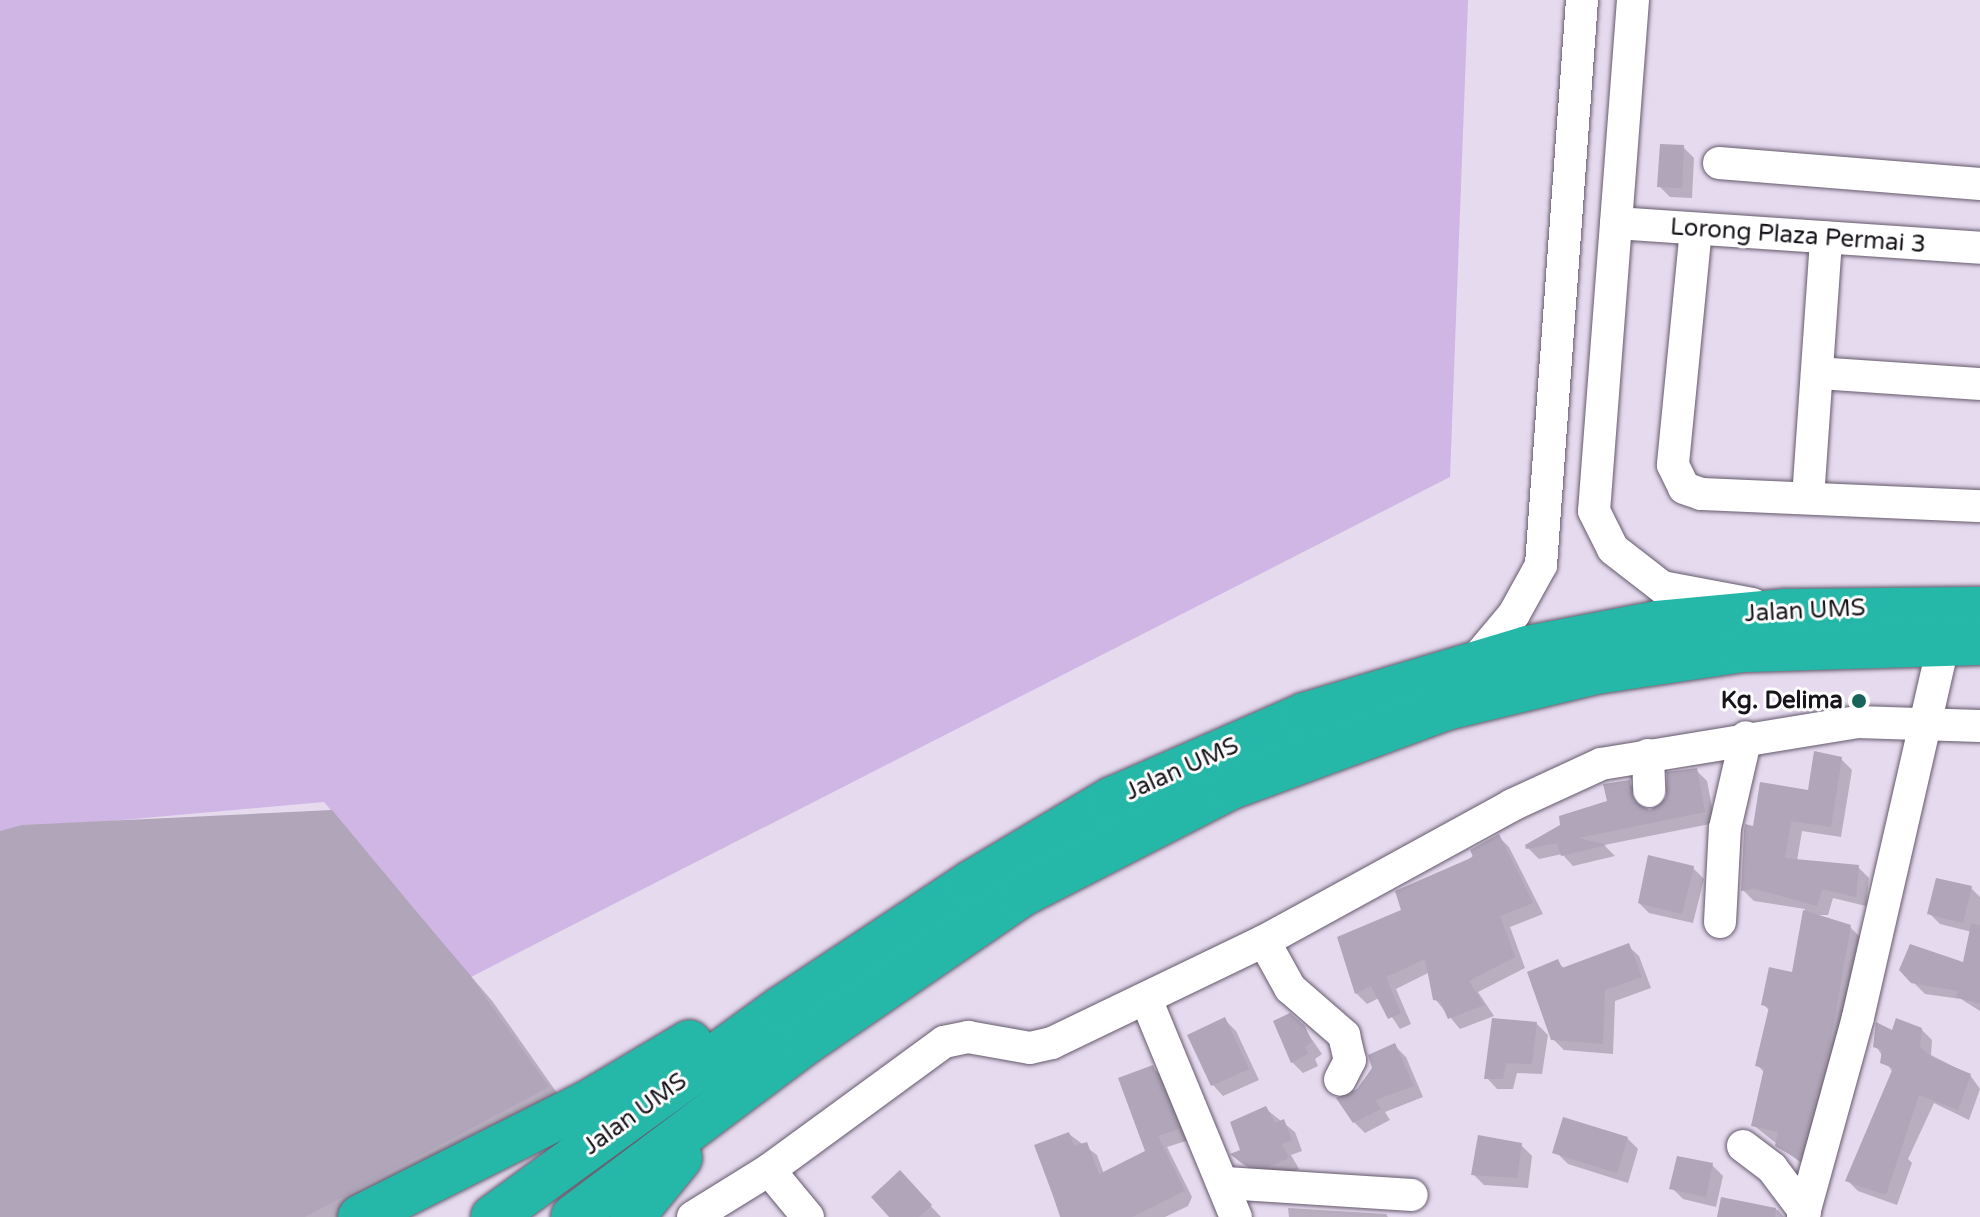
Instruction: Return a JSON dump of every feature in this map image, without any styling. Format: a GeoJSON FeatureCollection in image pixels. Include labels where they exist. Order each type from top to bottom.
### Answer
{"type":"FeatureCollection","features":[{"type":"Feature","properties":{"kind":"highway","name":"Jalan UMS"},"geometry":{"type":"LineString","coordinates":[[493,1217],[782,1008],[971,883],[1112,799],[1304,715],[1473,663],[1657,623],[1785,611],[1980,609]]}},
{"type":"Feature","properties":{"kind":"highway","name":"Jalan UMS"},"geometry":{"type":"LineString","coordinates":[[573,1217],[724,1103],[1023,894],[1229,788],[1446,708],[1596,672],[1744,650],[1962,643]]}},
{"type":"Feature","properties":{"kind":"highway"},"geometry":{"type":"LineString","coordinates":[[360,1217],[589,1102],[703,1034],[782,1008]]}},
{"type":"Feature","properties":{"kind":"highway"},"geometry":{"type":"LineString","coordinates":[[632,1217],[724,1103]]}},
{"type":"Feature","properties":{"kind":"street"},"geometry":{"type":"LineString","coordinates":[[1473,663],[1514,614],[1541,565],[1582,0]]}},
{"type":"Feature","properties":{"kind":"street"},"geometry":{"type":"LineString","coordinates":[[1633,0],[1594,511],[1613,549],[1662,587],[1785,611]]}},
{"type":"Feature","properties":{"kind":"street"},"geometry":{"type":"LineString","coordinates":[[1719,163],[1980,184]]}},
{"type":"Feature","properties":{"kind":"street","name":"Lorong Plaza Permai 3"},"geometry":{"type":"LineString","coordinates":[[1616,223],[1980,248]]}},
{"type":"Feature","properties":{"kind":"street"},"geometry":{"type":"LineString","coordinates":[[1696,229],[1675,475],[1684,488],[1701,494],[1980,506]]}},
{"type":"Feature","properties":{"kind":"street"},"geometry":{"type":"LineString","coordinates":[[1808,498],[1826,238]]}},
{"type":"Feature","properties":{"kind":"street"},"geometry":{"type":"LineString","coordinates":[[1817,373],[1980,384]]}},
{"type":"Feature","properties":{"kind":"street"},"geometry":{"type":"LineString","coordinates":[[1804,1214],[1858,1017],[1926,723],[1962,643]]}},
{"type":"Feature","properties":{"kind":"street"},"geometry":{"type":"LineString","coordinates":[[693,1217],[769,1170],[944,1042],[968,1037],[1030,1048],[1052,1043],[1264,941],[1512,805],[1601,764],[1746,737],[1857,722],[1980,726]]}},
{"type":"Feature","properties":{"kind":"street"},"geometry":{"type":"LineString","coordinates":[[1746,737],[1804,755]]}},
{"type":"Feature","properties":{"kind":"street"},"geometry":{"type":"LineString","coordinates":[[1720,922],[1725,828],[1746,737]]}},
{"type":"Feature","properties":{"kind":"street"},"geometry":{"type":"LineString","coordinates":[[1648,755],[1649,791]]}},
{"type":"Feature","properties":{"kind":"street"},"geometry":{"type":"LineString","coordinates":[[1264,941],[1290,988],[1344,1035],[1350,1060],[1340,1080]]}},
{"type":"Feature","properties":{"kind":"street"},"geometry":{"type":"LineString","coordinates":[[1146,999],[1226,1183],[1236,1217]]}},
{"type":"Feature","properties":{"kind":"street"},"geometry":{"type":"LineString","coordinates":[[1743,1146],[1772,1168],[1804,1214]]}},
{"type":"Feature","properties":{"kind":"street"},"geometry":{"type":"LineString","coordinates":[[769,1170],[808,1217]]}},
{"type":"Feature","properties":{"kind":"street"},"geometry":{"type":"LineString","coordinates":[[1226,1183],[1412,1195]]}},
{"type":"Feature","properties":{"kind":"shaded area"},"geometry":{"type":"Polygon","coordinates":[[[0,0],[1468,0],[1450,477],[471,977],[324,802],[0,831],[0,0]]]}},
{"type":"Feature","properties":{"kind":"building"},"geometry":{"type":"Polygon","coordinates":[[[1660,144],[1684,145],[1682,188],[1657,187],[1660,144]]]}},
{"type":"Feature","properties":{"kind":"building"},"geometry":{"type":"Polygon","coordinates":[[[1814,751],[1842,757],[1831,827],[1791,821],[1785,858],[1859,865],[1856,897],[1822,889],[1817,906],[1755,889],[1741,891],[1745,824],[1753,826],[1760,782],[1808,790],[1814,751]]]}},
{"type":"Feature","properties":{"kind":"building"},"geometry":{"type":"Polygon","coordinates":[[[1697,768],[1705,812],[1578,838],[1607,845],[1561,856],[1557,843],[1526,849],[1525,845],[1560,825],[1559,816],[1607,801],[1603,784],[1630,780],[1633,802],[1650,810],[1666,799],[1667,772],[1697,768]]]}},
{"type":"Feature","properties":{"kind":"building"},"geometry":{"type":"Polygon","coordinates":[[[332,810],[471,977],[549,1087],[305,1217],[0,1217],[0,831],[22,825],[332,810]]]}},
{"type":"Feature","properties":{"kind":"building"},"geometry":{"type":"Polygon","coordinates":[[[1499,834],[1533,903],[1500,916],[1515,957],[1469,981],[1484,1005],[1448,1019],[1440,1001],[1433,1000],[1425,959],[1386,977],[1401,1013],[1388,1019],[1371,986],[1355,994],[1337,937],[1401,910],[1395,891],[1473,857],[1470,850],[1499,834]]]}},
{"type":"Feature","properties":{"kind":"building"},"geometry":{"type":"Polygon","coordinates":[[[1648,855],[1694,866],[1682,914],[1638,903],[1648,855]]]}},
{"type":"Feature","properties":{"kind":"building"},"geometry":{"type":"Polygon","coordinates":[[[1936,878],[1972,886],[1963,923],[1927,914],[1936,878]]]}},
{"type":"Feature","properties":{"kind":"building"},"geometry":{"type":"Polygon","coordinates":[[[1803,910],[1851,925],[1829,1050],[1799,1160],[1775,1146],[1778,1132],[1751,1126],[1764,1068],[1755,1066],[1769,1007],[1761,1005],[1769,967],[1792,972],[1803,910]]]}},
{"type":"Feature","properties":{"kind":"building"},"geometry":{"type":"Polygon","coordinates":[[[1971,924],[1980,925],[1980,1004],[1956,997],[1958,991],[1911,983],[1899,970],[1910,944],[1963,962],[1971,924]]]}},
{"type":"Feature","properties":{"kind":"building"},"geometry":{"type":"Polygon","coordinates":[[[1629,943],[1642,977],[1605,990],[1603,1044],[1551,1040],[1527,972],[1558,959],[1562,968],[1629,943]]]}},
{"type":"Feature","properties":{"kind":"building"},"geometry":{"type":"Polygon","coordinates":[[[1290,1013],[1305,1026],[1312,1042],[1305,1047],[1308,1054],[1291,1063],[1273,1021],[1290,1013]]]}},
{"type":"Feature","properties":{"kind":"building"},"geometry":{"type":"Polygon","coordinates":[[[1225,1017],[1249,1069],[1211,1086],[1187,1035],[1225,1017]]]}},
{"type":"Feature","properties":{"kind":"building"},"geometry":{"type":"Polygon","coordinates":[[[1492,1018],[1537,1022],[1532,1064],[1506,1063],[1503,1079],[1484,1079],[1492,1018]]]}},
{"type":"Feature","properties":{"kind":"building"},"geometry":{"type":"Polygon","coordinates":[[[1896,1018],[1922,1028],[1920,1047],[1933,1058],[1971,1074],[1958,1110],[1919,1095],[1886,1195],[1845,1181],[1893,1068],[1880,1063],[1882,1050],[1873,1047],[1876,1022],[1892,1030],[1896,1018]]]}},
{"type":"Feature","properties":{"kind":"building"},"geometry":{"type":"Polygon","coordinates":[[[1395,1043],[1414,1086],[1375,1100],[1381,1109],[1353,1123],[1336,1098],[1357,1089],[1372,1068],[1368,1055],[1395,1043]]]}},
{"type":"Feature","properties":{"kind":"building"},"geometry":{"type":"Polygon","coordinates":[[[1153,1065],[1179,1129],[1158,1136],[1185,1191],[1132,1217],[1061,1217],[1034,1145],[1069,1132],[1074,1146],[1087,1142],[1099,1174],[1145,1151],[1118,1078],[1153,1065]]]}},
{"type":"Feature","properties":{"kind":"building"},"geometry":{"type":"Polygon","coordinates":[[[1266,1106],[1275,1123],[1284,1119],[1292,1140],[1282,1144],[1289,1158],[1268,1167],[1244,1165],[1230,1154],[1240,1150],[1230,1122],[1266,1106]]]}},
{"type":"Feature","properties":{"kind":"building"},"geometry":{"type":"Polygon","coordinates":[[[1563,1117],[1628,1137],[1617,1173],[1552,1153],[1563,1117]]]}},
{"type":"Feature","properties":{"kind":"building"},"geometry":{"type":"Polygon","coordinates":[[[1478,1135],[1522,1143],[1517,1178],[1471,1175],[1478,1135]]]}},
{"type":"Feature","properties":{"kind":"building"},"geometry":{"type":"Polygon","coordinates":[[[1677,1156],[1713,1163],[1706,1197],[1669,1189],[1677,1156]]]}},
{"type":"Feature","properties":{"kind":"building"},"geometry":{"type":"Polygon","coordinates":[[[900,1170],[932,1205],[919,1217],[889,1217],[871,1197],[900,1170]]]}},
{"type":"Feature","properties":{"kind":"building"},"geometry":{"type":"Polygon","coordinates":[[[1721,1197],[1776,1208],[1775,1217],[1717,1217],[1721,1197]]]}},
{"type":"Feature","properties":{"kind":"place","name":"Kg. Delima"},"geometry":{"type":"Point","coordinates":[1859,701]}}]}
